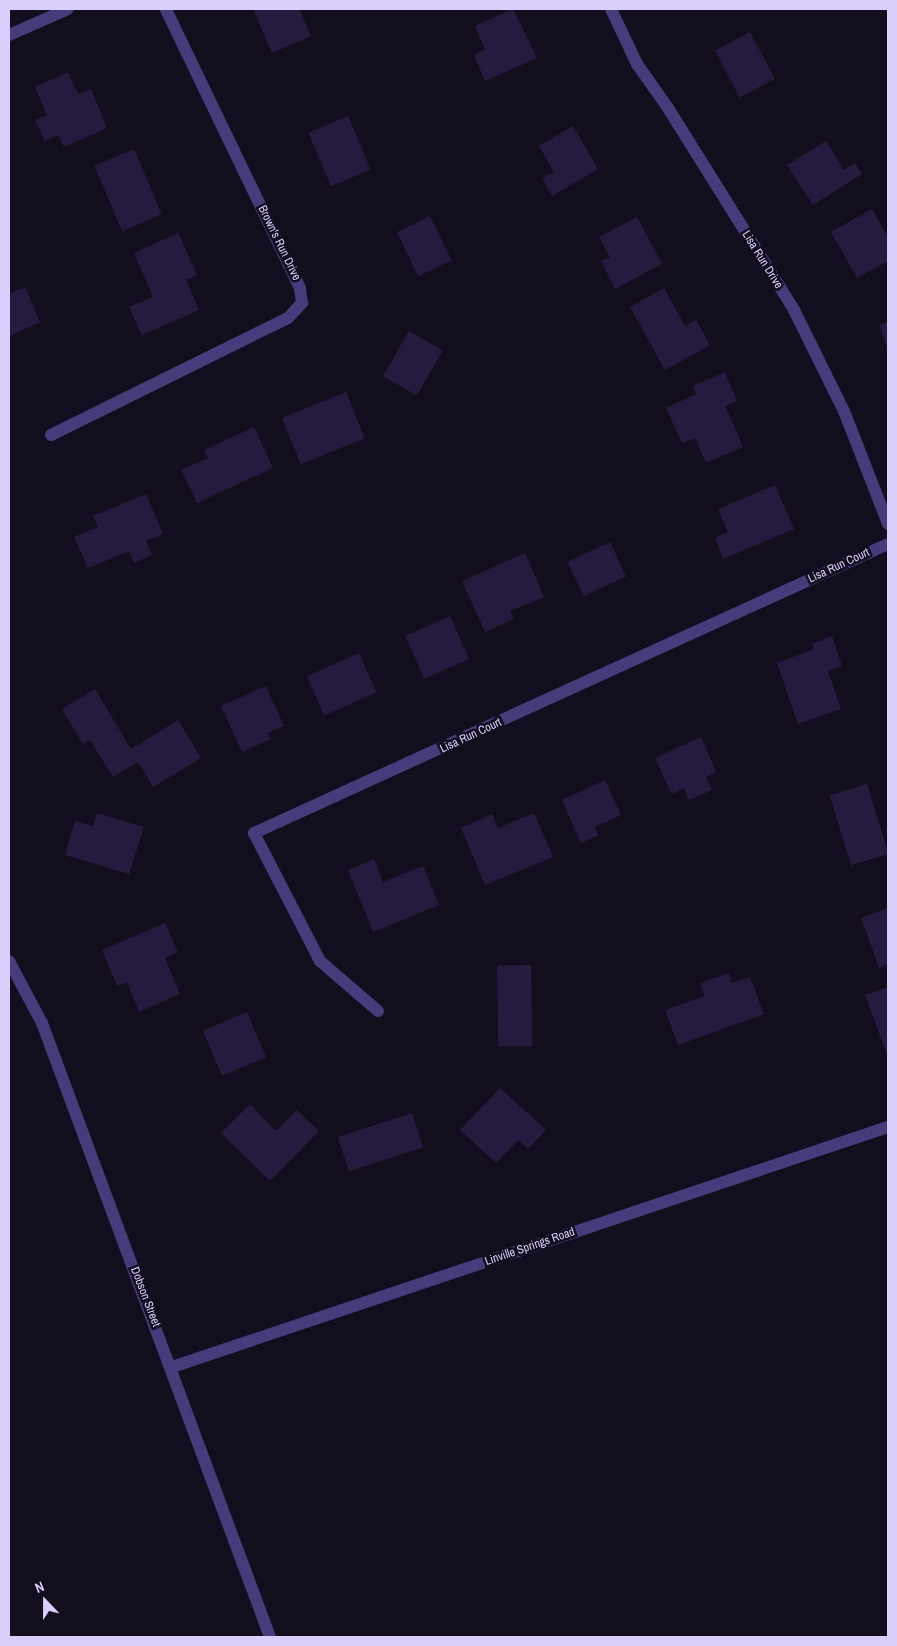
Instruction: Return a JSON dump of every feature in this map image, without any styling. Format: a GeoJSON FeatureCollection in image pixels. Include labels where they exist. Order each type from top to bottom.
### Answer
{"type":"FeatureCollection","features":[{"type":"Feature","properties":{"kind":"street"},"geometry":{"type":"LineString","coordinates":[[9,35],[68,9]]}},
{"type":"Feature","properties":{"kind":"street","name":"Brown's Run Drive"},"geometry":{"type":"LineString","coordinates":[[51,435],[288,318],[302,303],[300,288],[166,9]]}},
{"type":"Feature","properties":{"kind":"street","name":"Lisa Run Drive"},"geometry":{"type":"LineString","coordinates":[[611,9],[637,64],[668,108],[794,310],[844,411],[888,524]]}},
{"type":"Feature","properties":{"kind":"street","name":"Lisa Run Court"},"geometry":{"type":"LineString","coordinates":[[378,1012],[320,961],[254,832],[888,544]]}},
{"type":"Feature","properties":{"kind":"street","name":"Dobson Street"},"geometry":{"type":"LineString","coordinates":[[9,961],[42,1023],[172,1367],[270,1637]]}},
{"type":"Feature","properties":{"kind":"street","name":"Linville Springs Road"},"geometry":{"type":"LineString","coordinates":[[172,1367],[888,1127]]}},
{"type":"Feature","properties":{"kind":"building"},"geometry":{"type":"Polygon","coordinates":[[[253,9],[299,9],[311,36],[272,53],[253,9]]]}},
{"type":"Feature","properties":{"kind":"building"},"geometry":{"type":"Polygon","coordinates":[[[513,9],[537,58],[485,81],[474,55],[485,50],[475,26],[513,9]]]}},
{"type":"Feature","properties":{"kind":"building"},"geometry":{"type":"Polygon","coordinates":[[[750,32],[775,79],[740,98],[715,51],[750,32]]]}},
{"type":"Feature","properties":{"kind":"building"},"geometry":{"type":"Polygon","coordinates":[[[68,72],[78,94],[91,89],[107,128],[64,147],[58,135],[45,141],[35,120],[47,115],[35,87],[68,72]]]}},
{"type":"Feature","properties":{"kind":"building"},"geometry":{"type":"Polygon","coordinates":[[[348,116],[371,169],[331,186],[308,133],[348,116]]]}},
{"type":"Feature","properties":{"kind":"building"},"geometry":{"type":"Polygon","coordinates":[[[573,126],[598,169],[552,196],[542,178],[554,172],[539,146],[573,126]]]}},
{"type":"Feature","properties":{"kind":"building"},"geometry":{"type":"Polygon","coordinates":[[[826,141],[844,170],[855,163],[862,174],[813,205],[787,165],[826,141]]]}},
{"type":"Feature","properties":{"kind":"building"},"geometry":{"type":"Polygon","coordinates":[[[134,149],[162,214],[122,231],[94,166],[134,149]]]}},
{"type":"Feature","properties":{"kind":"building"},"geometry":{"type":"Polygon","coordinates":[[[872,209],[888,238],[888,261],[857,278],[831,232],[872,209]]]}},
{"type":"Feature","properties":{"kind":"building"},"geometry":{"type":"Polygon","coordinates":[[[430,216],[451,260],[418,276],[397,232],[430,216]]]}},
{"type":"Feature","properties":{"kind":"building"},"geometry":{"type":"Polygon","coordinates":[[[637,217],[662,264],[615,289],[601,261],[610,257],[599,237],[637,217]]]}},
{"type":"Feature","properties":{"kind":"building"},"geometry":{"type":"Polygon","coordinates":[[[178,233],[197,275],[186,280],[199,310],[142,335],[129,307],[153,297],[134,253],[178,233]]]}},
{"type":"Feature","properties":{"kind":"building"},"geometry":{"type":"Polygon","coordinates":[[[25,287],[40,322],[9,336],[9,294],[25,287]]]}},
{"type":"Feature","properties":{"kind":"building"},"geometry":{"type":"Polygon","coordinates":[[[664,288],[685,326],[696,320],[710,345],[665,370],[630,307],[664,288]]]}},
{"type":"Feature","properties":{"kind":"building"},"geometry":{"type":"Polygon","coordinates":[[[888,322],[888,350],[879,325],[888,322]]]}},
{"type":"Feature","properties":{"kind":"building"},"geometry":{"type":"Polygon","coordinates":[[[409,331],[443,350],[417,396],[383,376],[409,331]]]}},
{"type":"Feature","properties":{"kind":"building"},"geometry":{"type":"Polygon","coordinates":[[[725,372],[737,401],[725,406],[743,447],[706,463],[695,438],[682,443],[666,408],[696,394],[693,386],[725,372]]]}},
{"type":"Feature","properties":{"kind":"building"},"geometry":{"type":"Polygon","coordinates":[[[346,392],[365,438],[301,464],[282,418],[346,392]]]}},
{"type":"Feature","properties":{"kind":"building"},"geometry":{"type":"Polygon","coordinates":[[[254,427],[273,468],[197,503],[181,470],[208,458],[204,450],[254,427]]]}},
{"type":"Feature","properties":{"kind":"building"},"geometry":{"type":"Polygon","coordinates":[[[775,485],[794,529],[723,559],[715,538],[728,532],[718,509],[775,485]]]}},
{"type":"Feature","properties":{"kind":"building"},"geometry":{"type":"Polygon","coordinates":[[[146,494],[163,534],[146,541],[152,555],[134,563],[129,551],[88,568],[74,537],[98,527],[93,516],[146,494]]]}},
{"type":"Feature","properties":{"kind":"building"},"geometry":{"type":"Polygon","coordinates":[[[610,542],[626,576],[583,596],[567,562],[610,542]]]}},
{"type":"Feature","properties":{"kind":"building"},"geometry":{"type":"Polygon","coordinates":[[[525,553],[544,597],[510,611],[514,619],[485,632],[462,581],[525,553]]]}},
{"type":"Feature","properties":{"kind":"building"},"geometry":{"type":"Polygon","coordinates":[[[450,616],[469,659],[424,679],[405,636],[450,616]]]}},
{"type":"Feature","properties":{"kind":"building"},"geometry":{"type":"Polygon","coordinates":[[[832,636],[842,666],[828,671],[841,709],[798,724],[777,663],[814,649],[812,644],[832,636]]]}},
{"type":"Feature","properties":{"kind":"building"},"geometry":{"type":"Polygon","coordinates":[[[359,653],[376,692],[324,715],[307,676],[359,653]]]}},
{"type":"Feature","properties":{"kind":"building"},"geometry":{"type":"Polygon","coordinates":[[[266,686],[284,726],[268,733],[271,739],[242,752],[221,706],[266,686]]]}},
{"type":"Feature","properties":{"kind":"building"},"geometry":{"type":"Polygon","coordinates":[[[95,689],[131,749],[178,720],[201,758],[153,787],[138,762],[113,777],[90,740],[83,744],[62,709],[95,689]]]}},
{"type":"Feature","properties":{"kind":"building"},"geometry":{"type":"Polygon","coordinates":[[[701,737],[716,772],[706,777],[712,790],[689,800],[684,788],[672,794],[655,758],[701,737]]]}},
{"type":"Feature","properties":{"kind":"building"},"geometry":{"type":"Polygon","coordinates":[[[605,780],[621,815],[595,827],[598,835],[581,843],[562,800],[605,780]]]}},
{"type":"Feature","properties":{"kind":"building"},"geometry":{"type":"Polygon","coordinates":[[[867,784],[888,854],[851,865],[830,795],[867,784]]]}},
{"type":"Feature","properties":{"kind":"building"},"geometry":{"type":"Polygon","coordinates":[[[97,813],[144,827],[129,874],[65,855],[75,821],[93,826],[97,813]]]}},
{"type":"Feature","properties":{"kind":"building"},"geometry":{"type":"Polygon","coordinates":[[[534,813],[553,857],[485,885],[461,828],[492,814],[498,828],[534,813]]]}},
{"type":"Feature","properties":{"kind":"building"},"geometry":{"type":"Polygon","coordinates":[[[374,859],[383,882],[423,866],[439,905],[373,932],[348,870],[374,859]]]}},
{"type":"Feature","properties":{"kind":"building"},"geometry":{"type":"Polygon","coordinates":[[[888,908],[888,964],[879,968],[861,918],[888,908]]]}},
{"type":"Feature","properties":{"kind":"building"},"geometry":{"type":"Polygon","coordinates":[[[165,923],[178,952],[165,958],[180,994],[139,1012],[127,982],[117,986],[102,950],[165,923]]]}},
{"type":"Feature","properties":{"kind":"building"},"geometry":{"type":"Polygon","coordinates":[[[531,965],[532,1046],[498,1047],[497,966],[531,965]]]}},
{"type":"Feature","properties":{"kind":"building"},"geometry":{"type":"Polygon","coordinates":[[[729,973],[732,983],[750,977],[764,1014],[678,1045],[665,1010],[705,996],[700,983],[729,973]]]}},
{"type":"Feature","properties":{"kind":"building"},"geometry":{"type":"Polygon","coordinates":[[[888,987],[888,1057],[865,995],[888,987]]]}},
{"type":"Feature","properties":{"kind":"building"},"geometry":{"type":"Polygon","coordinates":[[[247,1012],[266,1057],[222,1076],[203,1031],[247,1012]]]}},
{"type":"Feature","properties":{"kind":"building"},"geometry":{"type":"Polygon","coordinates":[[[500,1088],[546,1130],[528,1149],[518,1140],[496,1163],[460,1130],[500,1088]]]}},
{"type":"Feature","properties":{"kind":"building"},"geometry":{"type":"Polygon","coordinates":[[[250,1104],[276,1131],[297,1110],[319,1131],[270,1181],[221,1133],[250,1104]]]}},
{"type":"Feature","properties":{"kind":"building"},"geometry":{"type":"Polygon","coordinates":[[[412,1113],[423,1147],[349,1171],[338,1137],[412,1113]]]}}]}
